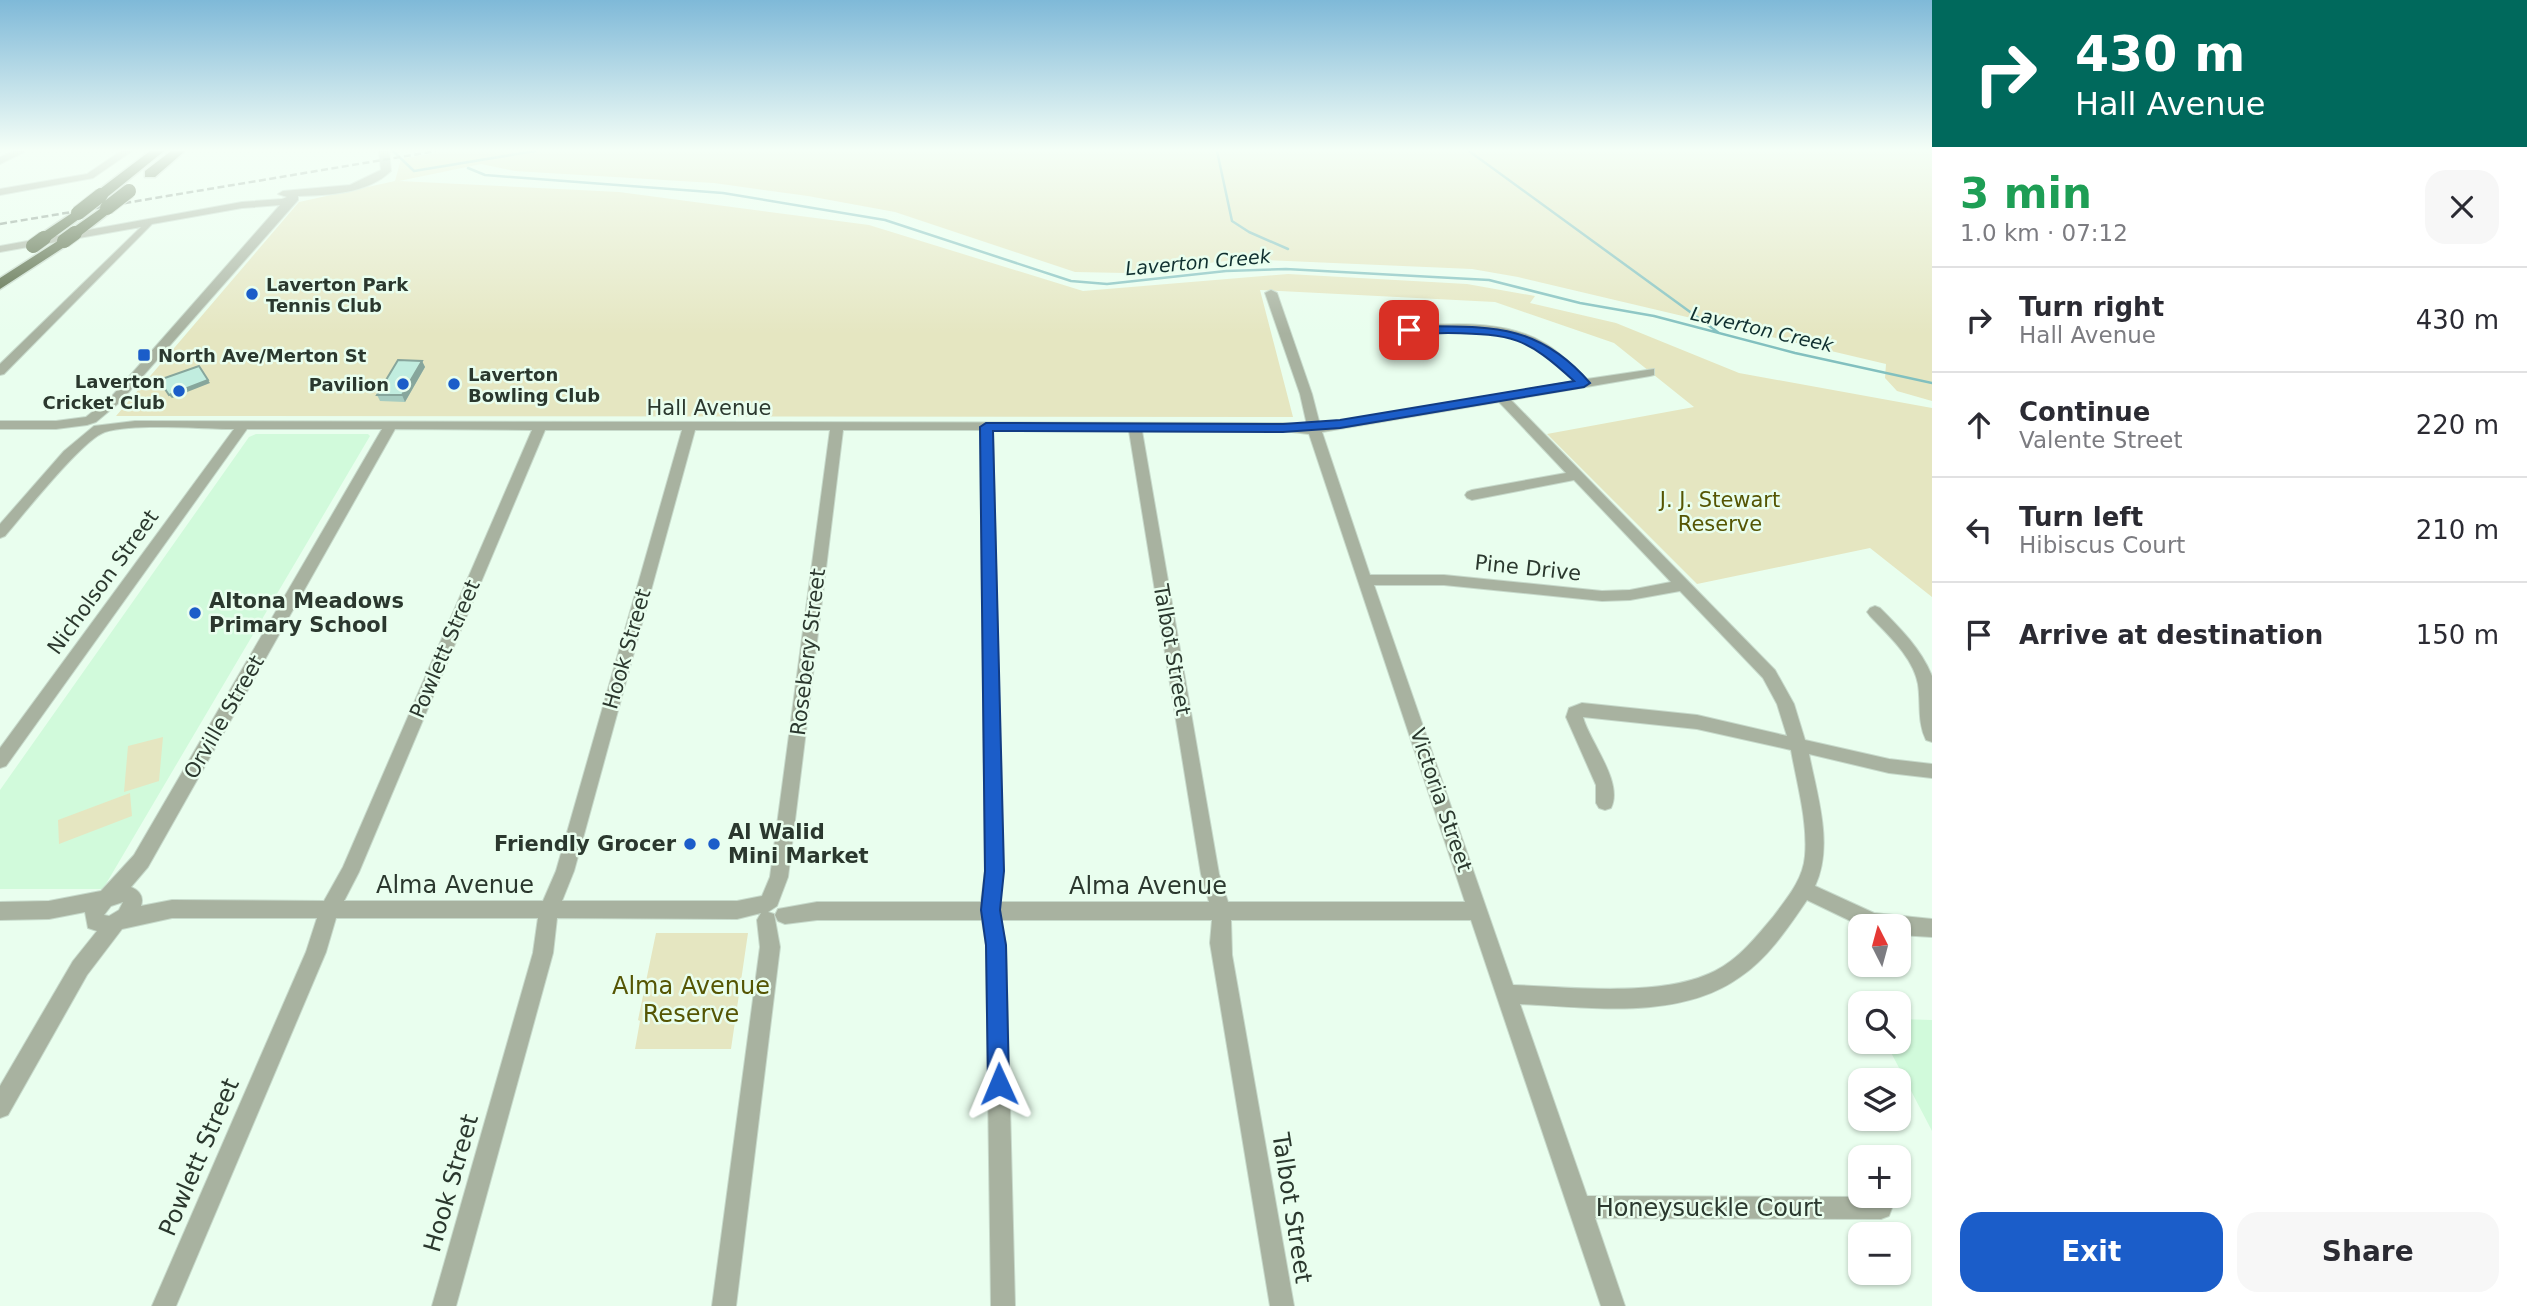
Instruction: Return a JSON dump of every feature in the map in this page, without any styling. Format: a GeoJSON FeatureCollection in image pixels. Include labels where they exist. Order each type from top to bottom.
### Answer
{"type":"FeatureCollection","features":[{"type":"Feature","properties":{"kind":"highway"},"geometry":{"type":"LineString","coordinates":[[0,269],[80,212]]}},
{"type":"Feature","properties":{"kind":"highway"},"geometry":{"type":"LineString","coordinates":[[0,285],[69,237],[94,212]]}},
{"type":"Feature","properties":{"kind":"street"},"geometry":{"type":"LineString","coordinates":[[0,249],[203,212]]}},
{"type":"Feature","properties":{"kind":"street"},"geometry":{"type":"LineString","coordinates":[[0,533],[277,212]]}},
{"type":"Feature","properties":{"kind":"street"},"geometry":{"type":"LineString","coordinates":[[0,371],[146,227],[147,222]]}},
{"type":"Feature","properties":{"kind":"street","name":"Victoria Street"},"geometry":{"type":"LineString","coordinates":[[1270,293],[1306,394],[1313,427],[1613,1306]]}},
{"type":"Feature","properties":{"kind":"street"},"geometry":{"type":"LineString","coordinates":[[1386,319],[1396,334],[1488,330],[1520,336],[1547,350],[1584,383]]}},
{"type":"Feature","properties":{"kind":"street","name":"Hall Avenue"},"geometry":{"type":"LineString","coordinates":[[0,425],[241,428],[1283,428],[1340,424],[1650,372]]}},
{"type":"Feature","properties":{"kind":"street"},"geometry":{"type":"LineString","coordinates":[[1501,397],[1685,584],[1769,674],[1790,710],[1816,844],[1814,866],[1806,890],[1744,963],[1715,981],[1672,993],[1628,997],[1507,994]]}},
{"type":"Feature","properties":{"kind":"street","name":"Orville Street"},"geometry":{"type":"LineString","coordinates":[[120,897],[390,427]]}},
{"type":"Feature","properties":{"kind":"street","name":"Powlett Street"},"geometry":{"type":"LineString","coordinates":[[164,1306],[540,427]]}},
{"type":"Feature","properties":{"kind":"street","name":"Hook Street"},"geometry":{"type":"LineString","coordinates":[[444,1306],[689,427]]}},
{"type":"Feature","properties":{"kind":"street","name":"Rosebery Street"},"geometry":{"type":"LineString","coordinates":[[724,1306],[837,427]]}},
{"type":"Feature","properties":{"kind":"street"},"geometry":{"type":"LineString","coordinates":[[986,427],[1003,1306]]}},
{"type":"Feature","properties":{"kind":"street","name":"Talbot Street"},"geometry":{"type":"LineString","coordinates":[[1135,427],[1282,1306]]}},
{"type":"Feature","properties":{"kind":"street","name":"Nicholson Street"},"geometry":{"type":"LineString","coordinates":[[0,761],[241,428]]}},
{"type":"Feature","properties":{"kind":"street"},"geometry":{"type":"LineString","coordinates":[[1472,495],[1577,475]]}},
{"type":"Feature","properties":{"kind":"street","name":"Pine Drive"},"geometry":{"type":"LineString","coordinates":[[1365,580],[1444,580],[1602,596],[1630,595],[1685,584]]}},
{"type":"Feature","properties":{"kind":"street"},"geometry":{"type":"LineString","coordinates":[[1875,612],[1917,662],[1926,681],[1926,709],[1932,735]]}},
{"type":"Feature","properties":{"kind":"street"},"geometry":{"type":"LineString","coordinates":[[1605,803],[1605,785],[1573,717],[1581,710],[1696,722],[1889,766],[1932,771]]}},
{"type":"Feature","properties":{"kind":"street"},"geometry":{"type":"LineString","coordinates":[[1806,890],[1854,914]]}},
{"type":"Feature","properties":{"kind":"street"},"geometry":{"type":"LineString","coordinates":[[0,1107],[106,921],[131,909],[120,897],[96,907],[106,921]]}},
{"type":"Feature","properties":{"kind":"street","name":"Alma Avenue"},"geometry":{"type":"LineString","coordinates":[[0,911],[49,910],[120,897],[172,909]]}},
{"type":"Feature","properties":{"kind":"street","name":"Alma Avenue"},"geometry":{"type":"LineString","coordinates":[[49,910],[106,921],[172,909],[1479,911]]}},
{"type":"Feature","properties":{"kind":"street"},"geometry":{"type":"LineString","coordinates":[[1911,927],[1932,928]]}},
{"type":"Feature","properties":{"kind":"street","name":"Honeysuckle Court"},"geometry":{"type":"LineString","coordinates":[[1579,1207],[1848,1208]]}},
{"type":"Feature","properties":{"kind":"shaded area","name":"Altona Meadows Primary School"},"geometry":{"type":"Polygon","coordinates":[[[256,434],[370,436],[103,889],[0,889],[0,790],[249,437],[256,434]]]}},
{"type":"Feature","properties":{"kind":"shaded area"},"geometry":{"type":"Polygon","coordinates":[[[1911,1019],[1932,1020],[1932,1131],[1911,1091],[1911,1068],[1899,1068],[1892,1054],[1911,1054],[1911,1019]]]}},
{"type":"Feature","properties":{"kind":"green space","name":"J. J. Stewart Reserve"},"geometry":{"type":"Polygon","coordinates":[[[290,212],[770,212],[869,225],[1083,291],[1288,274],[1467,284],[1535,296],[1530,303],[1616,323],[1739,373],[1932,408],[1932,597],[1870,548],[1697,584],[1547,434],[1694,407],[1614,343],[1495,302],[1260,290],[1293,417],[116,416],[290,212]]]}},
{"type":"Feature","properties":{"kind":"green space"},"geometry":{"type":"Polygon","coordinates":[[[895,212],[1932,212],[1932,401],[1897,391],[1885,378],[1886,364],[1518,277],[1472,269],[1242,259],[1126,273],[1075,272],[895,212]]]}},
{"type":"Feature","properties":{"kind":"green space"},"geometry":{"type":"Polygon","coordinates":[[[163,737],[159,781],[124,792],[128,746],[163,737]]]}},
{"type":"Feature","properties":{"kind":"green space"},"geometry":{"type":"Polygon","coordinates":[[[130,793],[132,816],[59,844],[58,820],[130,793]]]}},
{"type":"Feature","properties":{"kind":"green space","name":"Alma Avenue Reserve"},"geometry":{"type":"Polygon","coordinates":[[[656,933],[748,933],[731,1049],[635,1049],[638,1020],[656,933]]]}},
{"type":"Feature","properties":{"kind":"building"},"geometry":{"type":"Polygon","coordinates":[[[398,360],[422,361],[402,395],[377,395],[398,360]]]}},
{"type":"Feature","properties":{"kind":"building","name":"Laverton Cricket Club"},"geometry":{"type":"Polygon","coordinates":[[[199,366],[208,380],[169,395],[159,380],[199,366]]]}},
{"type":"Feature","properties":{"kind":"waterway","name":"Laverton Creek"},"geometry":{"type":"LineString","coordinates":[[837,212],[885,220],[1071,281],[1107,284],[1226,271],[1286,269],[1489,280],[1580,303],[1654,316],[1795,353],[1932,383]]}},
{"type":"Feature","properties":{"kind":"waterway"},"geometry":{"type":"LineString","coordinates":[[1230,212],[1232,221],[1249,232],[1288,249]]}},
{"type":"Feature","properties":{"kind":"waterway"},"geometry":{"type":"LineString","coordinates":[[1553,212],[1719,333]]}},
{"type":"Feature","properties":{"kind":"railway"},"geometry":{"type":"LineString","coordinates":[[0,224],[72,212]]}},
{"type":"Feature","properties":{"kind":"place","name":"Laverton Park Tennis Club"},"geometry":{"type":"Point","coordinates":[252,294]}},
{"type":"Feature","properties":{"kind":"place","name":"North Ave/Merton St"},"geometry":{"type":"Point","coordinates":[144,355]}},
{"type":"Feature","properties":{"kind":"place","name":"Pavilion"},"geometry":{"type":"Point","coordinates":[403,384]}},
{"type":"Feature","properties":{"kind":"place","name":"Laverton Bowling Club"},"geometry":{"type":"Point","coordinates":[454,384]}},
{"type":"Feature","properties":{"kind":"place","name":"Laverton Cricket Club"},"geometry":{"type":"Point","coordinates":[179,391]}},
{"type":"Feature","properties":{"kind":"place","name":"Altona Meadows Primary School"},"geometry":{"type":"Point","coordinates":[195,613]}},
{"type":"Feature","properties":{"kind":"place","name":"Friendly Grocer"},"geometry":{"type":"Point","coordinates":[690,844]}},
{"type":"Feature","properties":{"kind":"place","name":"Al Walid Mini Market"},"geometry":{"type":"Point","coordinates":[714,844]}},
{"type":"Feature","properties":{"kind":"route"},"geometry":{"type":"LineString","coordinates":[[999,1084],[996,945],[990,910],[994,871],[986,427],[1283,428],[1340,424],[1584,383],[1547,350],[1520,336],[1488,330],[1409,330]]}}]}
